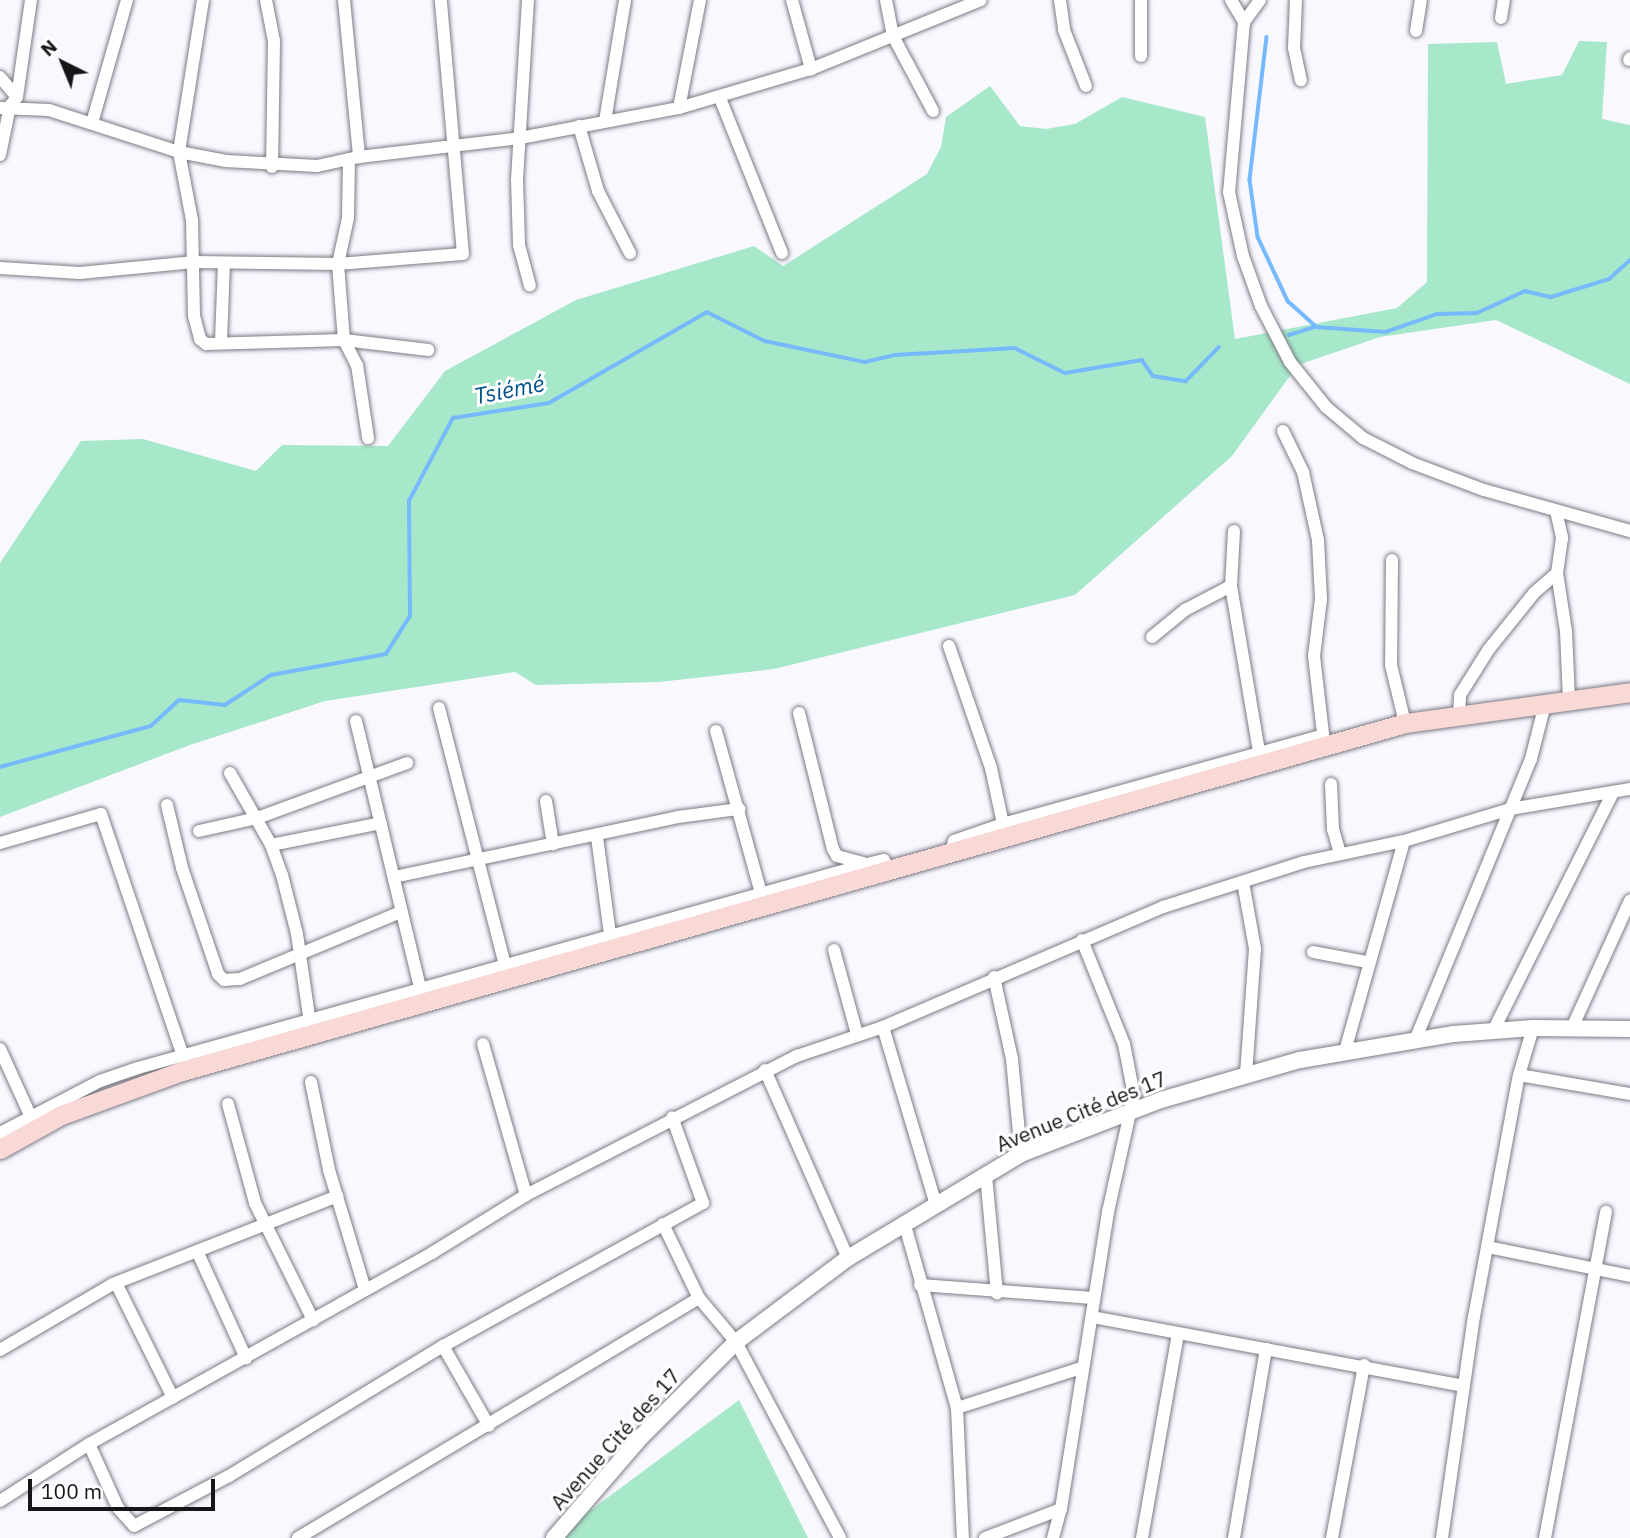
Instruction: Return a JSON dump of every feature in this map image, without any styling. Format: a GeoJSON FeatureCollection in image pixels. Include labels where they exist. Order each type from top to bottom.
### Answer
{"type":"FeatureCollection","features":[{"type":"Feature","properties":{"kind":"main road"},"geometry":{"type":"LineString","coordinates":[[0,1149],[61,1115],[124,1089],[311,1029],[763,899],[889,872],[1325,742],[1405,723],[1630,692]]}},
{"type":"Feature","properties":{"kind":"street"},"geometry":{"type":"LineString","coordinates":[[0,155],[31,0]]}},
{"type":"Feature","properties":{"kind":"street"},"geometry":{"type":"LineString","coordinates":[[92,123],[127,0]]}},
{"type":"Feature","properties":{"kind":"street"},"geometry":{"type":"LineString","coordinates":[[203,0],[179,152],[192,220],[194,316],[200,339],[206,344],[220,341],[344,340],[428,350]]}},
{"type":"Feature","properties":{"kind":"street"},"geometry":{"type":"LineString","coordinates":[[266,0],[274,41],[272,167]]}},
{"type":"Feature","properties":{"kind":"street"},"geometry":{"type":"LineString","coordinates":[[344,0],[354,158],[348,218],[338,264],[344,340],[357,365],[368,438]]}},
{"type":"Feature","properties":{"kind":"street"},"geometry":{"type":"LineString","coordinates":[[0,268],[80,273],[194,262],[338,264],[463,254],[441,0]]}},
{"type":"Feature","properties":{"kind":"street"},"geometry":{"type":"LineString","coordinates":[[528,0],[517,227],[530,286]]}},
{"type":"Feature","properties":{"kind":"street"},"geometry":{"type":"LineString","coordinates":[[605,121],[625,0]]}},
{"type":"Feature","properties":{"kind":"street"},"geometry":{"type":"LineString","coordinates":[[679,108],[700,0]]}},
{"type":"Feature","properties":{"kind":"street"},"geometry":{"type":"LineString","coordinates":[[792,0],[811,69]]}},
{"type":"Feature","properties":{"kind":"street"},"geometry":{"type":"LineString","coordinates":[[886,0],[893,36],[933,111]]}},
{"type":"Feature","properties":{"kind":"street"},"geometry":{"type":"LineString","coordinates":[[9,103],[49,110],[179,152],[272,167],[317,166],[354,158],[520,138],[720,98],[811,69],[981,0]]}},
{"type":"Feature","properties":{"kind":"street"},"geometry":{"type":"LineString","coordinates":[[1060,0],[1064,30],[1086,86]]}},
{"type":"Feature","properties":{"kind":"street"},"geometry":{"type":"LineString","coordinates":[[1141,0],[1141,56]]}},
{"type":"Feature","properties":{"kind":"street"},"geometry":{"type":"LineString","coordinates":[[1231,0],[1244,22]]}},
{"type":"Feature","properties":{"kind":"street"},"geometry":{"type":"LineString","coordinates":[[1260,0],[1244,22],[1229,192],[1243,256],[1261,306],[1290,362],[1325,407],[1363,438],[1450,478],[1630,531]]}},
{"type":"Feature","properties":{"kind":"street"},"geometry":{"type":"LineString","coordinates":[[1296,0],[1294,48],[1301,80]]}},
{"type":"Feature","properties":{"kind":"street"},"geometry":{"type":"LineString","coordinates":[[1416,32],[1421,0]]}},
{"type":"Feature","properties":{"kind":"street"},"geometry":{"type":"LineString","coordinates":[[1501,18],[1504,0]]}},
{"type":"Feature","properties":{"kind":"street"},"geometry":{"type":"LineString","coordinates":[[0,77],[9,103]]}},
{"type":"Feature","properties":{"kind":"street"},"geometry":{"type":"LineString","coordinates":[[720,98],[782,254]]}},
{"type":"Feature","properties":{"kind":"street"},"geometry":{"type":"LineString","coordinates":[[579,126],[598,191],[630,253]]}},
{"type":"Feature","properties":{"kind":"street"},"geometry":{"type":"LineString","coordinates":[[220,341],[224,264]]}},
{"type":"Feature","properties":{"kind":"street"},"geometry":{"type":"LineString","coordinates":[[951,853],[954,841],[1003,824],[1259,752],[1325,742],[1314,656],[1321,599],[1318,540],[1303,472],[1283,431]]}},
{"type":"Feature","properties":{"kind":"street"},"geometry":{"type":"LineString","coordinates":[[1556,511],[1562,538],[1557,573],[1569,700]]}},
{"type":"Feature","properties":{"kind":"street"},"geometry":{"type":"LineString","coordinates":[[1234,531],[1231,586],[1259,752]]}},
{"type":"Feature","properties":{"kind":"street"},"geometry":{"type":"LineString","coordinates":[[1392,559],[1391,665],[1405,723]]}},
{"type":"Feature","properties":{"kind":"street"},"geometry":{"type":"LineString","coordinates":[[1459,716],[1460,695],[1489,649],[1534,593],[1557,573]]}},
{"type":"Feature","properties":{"kind":"street"},"geometry":{"type":"LineString","coordinates":[[1152,637],[1185,610],[1231,586]]}},
{"type":"Feature","properties":{"kind":"street"},"geometry":{"type":"LineString","coordinates":[[949,646],[991,768],[1003,824]]}},
{"type":"Feature","properties":{"kind":"street"},"geometry":{"type":"LineString","coordinates":[[1416,1038],[1531,759],[1545,704]]}},
{"type":"Feature","properties":{"kind":"street"},"geometry":{"type":"LineString","coordinates":[[439,708],[480,857],[507,973]]}},
{"type":"Feature","properties":{"kind":"street"},"geometry":{"type":"LineString","coordinates":[[799,713],[833,849],[837,856],[867,864]]}},
{"type":"Feature","properties":{"kind":"street"},"geometry":{"type":"LineString","coordinates":[[356,721],[423,997]]}},
{"type":"Feature","properties":{"kind":"street"},"geometry":{"type":"LineString","coordinates":[[716,731],[763,899],[884,860],[889,872]]}},
{"type":"Feature","properties":{"kind":"street"},"geometry":{"type":"LineString","coordinates":[[198,831],[257,818],[407,763]]}},
{"type":"Feature","properties":{"kind":"street"},"geometry":{"type":"LineString","coordinates":[[0,1133],[30,1115],[100,1081],[183,1056],[311,1029],[300,952],[271,845],[230,773]]}},
{"type":"Feature","properties":{"kind":"street"},"geometry":{"type":"LineString","coordinates":[[1331,784],[1333,829],[1339,853]]}},
{"type":"Feature","properties":{"kind":"street"},"geometry":{"type":"LineString","coordinates":[[0,1500],[89,1444],[313,1320],[526,1195],[765,1070],[857,1034],[883,1027],[1082,940],[1242,882],[1339,853],[1404,841],[1510,810],[1630,789]]}},
{"type":"Feature","properties":{"kind":"street"},"geometry":{"type":"LineString","coordinates":[[1493,1031],[1612,794]]}},
{"type":"Feature","properties":{"kind":"street"},"geometry":{"type":"LineString","coordinates":[[546,801],[554,844]]}},
{"type":"Feature","properties":{"kind":"street"},"geometry":{"type":"LineString","coordinates":[[167,805],[182,868],[218,974],[233,982],[401,912]]}},
{"type":"Feature","properties":{"kind":"street"},"geometry":{"type":"LineString","coordinates":[[394,877],[480,857],[597,837],[678,817],[739,809]]}},
{"type":"Feature","properties":{"kind":"street"},"geometry":{"type":"LineString","coordinates":[[0,843],[101,814],[183,1056]]}},
{"type":"Feature","properties":{"kind":"street"},"geometry":{"type":"LineString","coordinates":[[271,845],[315,840],[381,823]]}},
{"type":"Feature","properties":{"kind":"street"},"geometry":{"type":"LineString","coordinates":[[597,837],[600,884],[611,944]]}},
{"type":"Feature","properties":{"kind":"street"},"geometry":{"type":"LineString","coordinates":[[1345,1051],[1367,962],[1404,841]]}},
{"type":"Feature","properties":{"kind":"street"},"geometry":{"type":"LineString","coordinates":[[1242,882],[1255,949],[1246,1074]]}},
{"type":"Feature","properties":{"kind":"street"},"geometry":{"type":"LineString","coordinates":[[1572,1028],[1630,901]]}},
{"type":"Feature","properties":{"kind":"street"},"geometry":{"type":"LineString","coordinates":[[1052,1538],[1061,1509],[1081,1368],[1134,1095],[1125,1044],[1082,940]]}},
{"type":"Feature","properties":{"kind":"street"},"geometry":{"type":"LineString","coordinates":[[834,950],[857,1034]]}},
{"type":"Feature","properties":{"kind":"street"},"geometry":{"type":"LineString","coordinates":[[1313,952],[1367,962]]}},
{"type":"Feature","properties":{"kind":"street"},"geometry":{"type":"LineString","coordinates":[[994,977],[1012,1059],[1021,1154]]}},
{"type":"Feature","properties":{"kind":"street"},"geometry":{"type":"LineString","coordinates":[[883,1027],[936,1205]]}},
{"type":"Feature","properties":{"kind":"street"},"geometry":{"type":"LineString","coordinates":[[1442,1538],[1488,1247],[1520,1075],[1533,1028]]}},
{"type":"Feature","properties":{"kind":"street","name":"Avenue Cité des 17"},"geometry":{"type":"LineString","coordinates":[[554,1538],[640,1437],[736,1342],[848,1258],[1021,1154],[1129,1110],[1246,1074],[1345,1051],[1416,1038],[1493,1031],[1533,1028],[1630,1029]]}},
{"type":"Feature","properties":{"kind":"street"},"geometry":{"type":"LineString","coordinates":[[483,1044],[526,1195]]}},
{"type":"Feature","properties":{"kind":"street"},"geometry":{"type":"LineString","coordinates":[[0,1049],[30,1115]]}},
{"type":"Feature","properties":{"kind":"street"},"geometry":{"type":"LineString","coordinates":[[765,1070],[848,1258]]}},
{"type":"Feature","properties":{"kind":"street"},"geometry":{"type":"LineString","coordinates":[[1520,1075],[1630,1094]]}},
{"type":"Feature","properties":{"kind":"street"},"geometry":{"type":"LineString","coordinates":[[311,1082],[337,1196],[365,1289]]}},
{"type":"Feature","properties":{"kind":"street"},"geometry":{"type":"LineString","coordinates":[[228,1104],[255,1203],[313,1320]]}},
{"type":"Feature","properties":{"kind":"street"},"geometry":{"type":"LineString","coordinates":[[89,1444],[118,1508],[134,1526],[229,1476],[443,1346],[705,1200],[672,1117]]}},
{"type":"Feature","properties":{"kind":"street"},"geometry":{"type":"LineString","coordinates":[[986,1175],[997,1293]]}},
{"type":"Feature","properties":{"kind":"street"},"geometry":{"type":"LineString","coordinates":[[0,1350],[116,1283],[337,1196]]}},
{"type":"Feature","properties":{"kind":"street"},"geometry":{"type":"LineString","coordinates":[[1545,1538],[1606,1212]]}},
{"type":"Feature","properties":{"kind":"street"},"geometry":{"type":"LineString","coordinates":[[904,1222],[957,1408],[962,1538]]}},
{"type":"Feature","properties":{"kind":"street"},"geometry":{"type":"LineString","coordinates":[[663,1224],[699,1298],[736,1342],[840,1538]]}},
{"type":"Feature","properties":{"kind":"street"},"geometry":{"type":"LineString","coordinates":[[1488,1247],[1630,1276]]}},
{"type":"Feature","properties":{"kind":"street"},"geometry":{"type":"LineString","coordinates":[[197,1251],[246,1358]]}},
{"type":"Feature","properties":{"kind":"street"},"geometry":{"type":"LineString","coordinates":[[116,1283],[173,1398]]}},
{"type":"Feature","properties":{"kind":"street"},"geometry":{"type":"LineString","coordinates":[[920,1284],[997,1293],[1094,1298]]}},
{"type":"Feature","properties":{"kind":"street"},"geometry":{"type":"LineString","coordinates":[[298,1538],[699,1298]]}},
{"type":"Feature","properties":{"kind":"street"},"geometry":{"type":"LineString","coordinates":[[1092,1317],[1364,1365],[1464,1386]]}},
{"type":"Feature","properties":{"kind":"street"},"geometry":{"type":"LineString","coordinates":[[1142,1538],[1178,1334]]}},
{"type":"Feature","properties":{"kind":"street"},"geometry":{"type":"LineString","coordinates":[[443,1346],[489,1426]]}},
{"type":"Feature","properties":{"kind":"street"},"geometry":{"type":"LineString","coordinates":[[1234,1538],[1266,1349]]}},
{"type":"Feature","properties":{"kind":"street"},"geometry":{"type":"LineString","coordinates":[[1332,1538],[1364,1365]]}},
{"type":"Feature","properties":{"kind":"street"},"geometry":{"type":"LineString","coordinates":[[957,1408],[1081,1368]]}},
{"type":"Feature","properties":{"kind":"street"},"geometry":{"type":"LineString","coordinates":[[985,1538],[1061,1509]]}},
{"type":"Feature","properties":{"kind":"green space"},"geometry":{"type":"Polygon","coordinates":[[[1579,41],[1607,42],[1602,119],[1630,125],[1630,384],[1496,320],[1380,337],[1298,365],[1232,456],[1075,595],[774,669],[659,682],[536,685],[515,672],[325,701],[190,745],[0,817],[0,563],[81,441],[143,439],[256,471],[282,445],[388,446],[445,371],[576,300],[754,246],[783,266],[927,174],[941,147],[946,117],[990,86],[1020,126],[1046,129],[1075,124],[1122,97],[1205,117],[1235,339],[1397,308],[1427,282],[1428,44],[1497,42],[1506,84],[1562,75],[1579,41]]]}},
{"type":"Feature","properties":{"kind":"green space"},"geometry":{"type":"Polygon","coordinates":[[[739,1400],[808,1538],[549,1538],[568,1527],[739,1400]]]}},
{"type":"Feature","properties":{"kind":"waterway"},"geometry":{"type":"LineString","coordinates":[[1267,37],[1250,180],[1258,237],[1288,301],[1316,326]]}},
{"type":"Feature","properties":{"kind":"waterway","name":"Tsiémé"},"geometry":{"type":"LineString","coordinates":[[1289,335],[1316,327],[1386,332],[1437,314],[1477,313],[1525,291],[1551,297],[1609,279],[1630,260]]}},
{"type":"Feature","properties":{"kind":"waterway","name":"Tsiémé"},"geometry":{"type":"LineString","coordinates":[[0,767],[151,726],[179,700],[225,705],[271,675],[386,654],[410,616],[409,501],[453,418],[549,403],[707,312],[765,341],[865,362],[895,355],[1015,348],[1065,373],[1142,360],[1153,376],[1186,381],[1219,347]]}}]}
